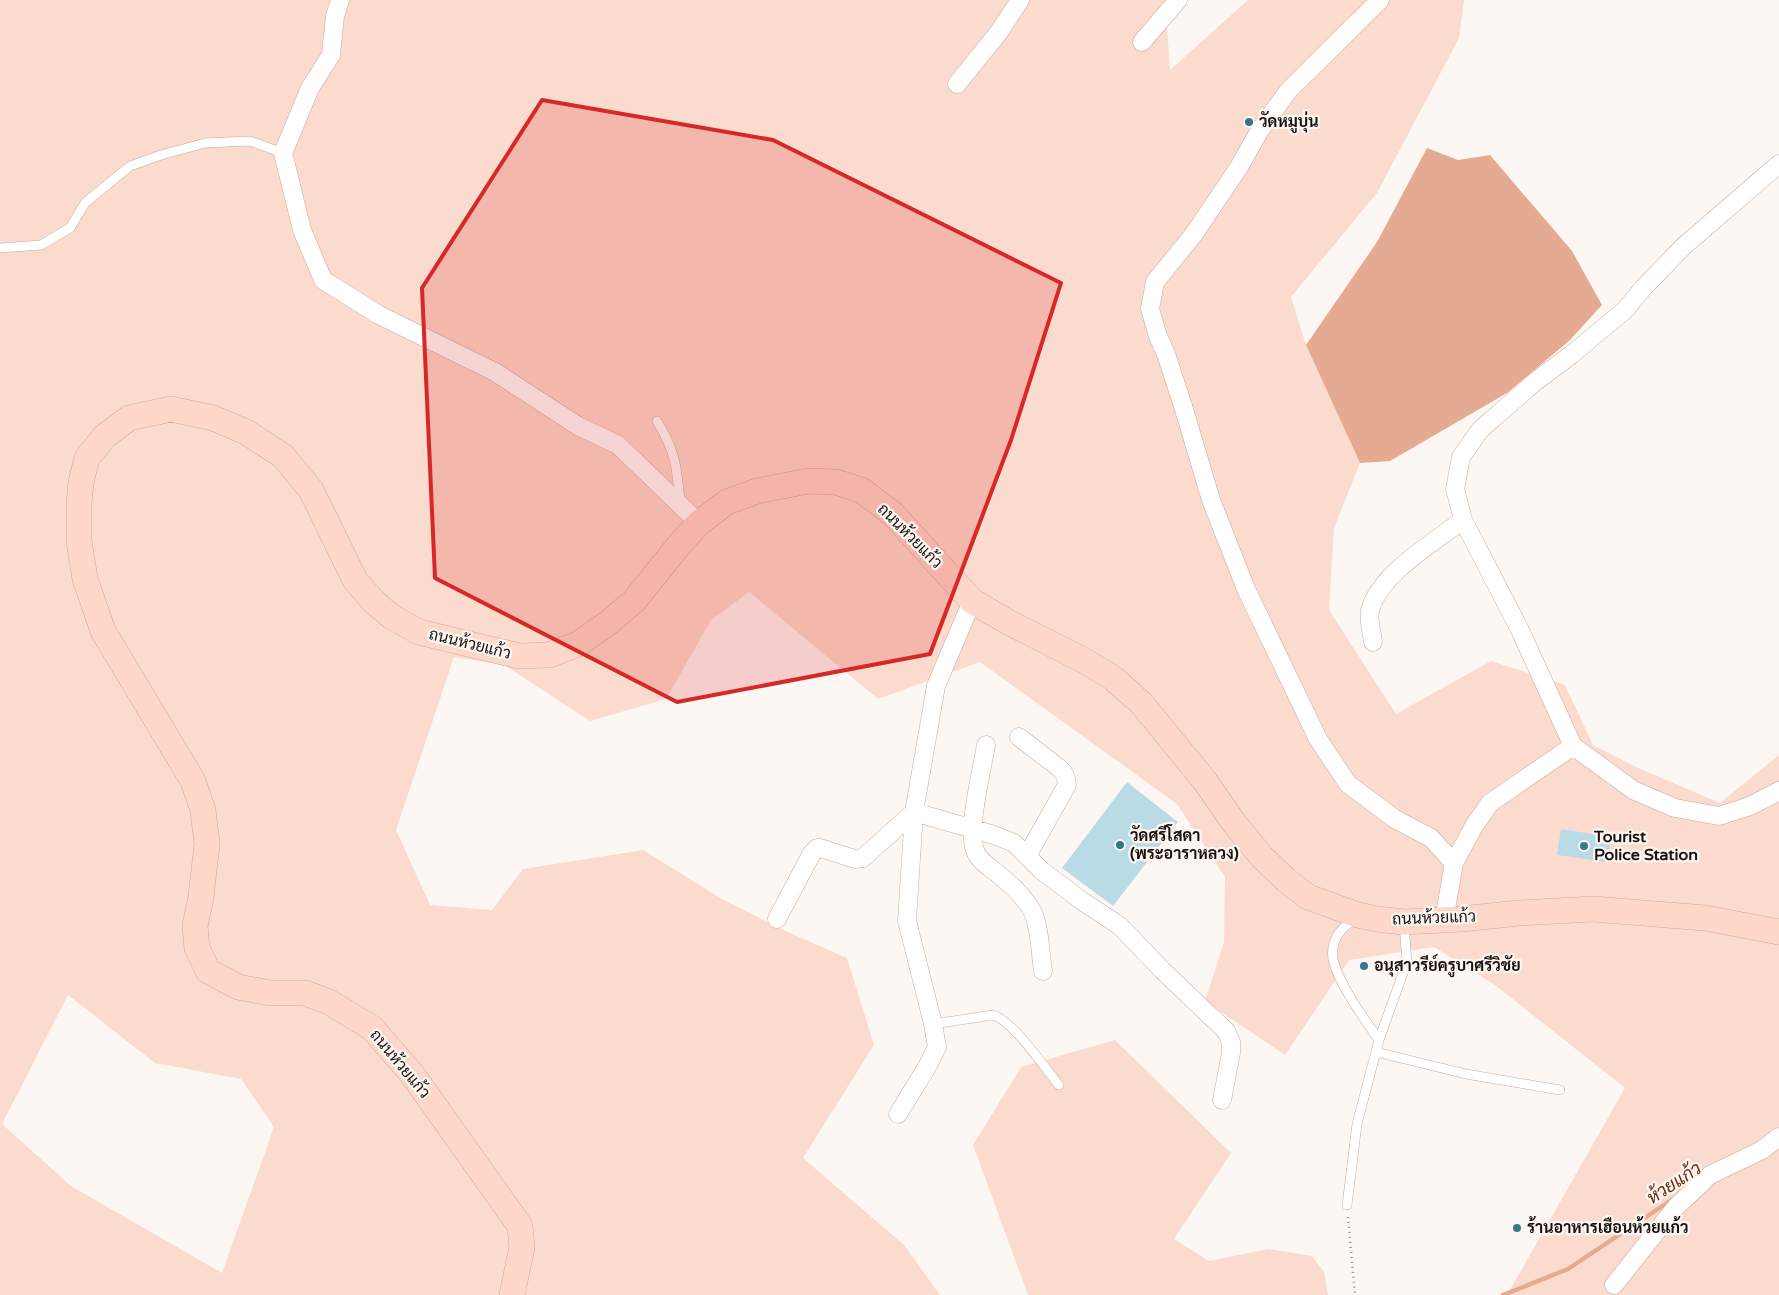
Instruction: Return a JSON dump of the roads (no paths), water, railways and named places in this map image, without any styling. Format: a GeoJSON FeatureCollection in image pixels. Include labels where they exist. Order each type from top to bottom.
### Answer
{"type":"FeatureCollection","features":[{"type":"Feature","properties":{"kind":"main road","name":"ถนนห้วยแก้ว"},"geometry":{"type":"LineString","coordinates":[[512,1295],[522,1246],[520,1226],[412,1074],[372,1028],[329,1002],[306,993],[270,993],[238,987],[208,971],[197,948],[195,926],[201,897],[207,844],[203,810],[192,781],[103,631],[85,579],[79,541],[81,482],[87,458],[105,436],[129,418],[171,409],[213,418],[246,432],[283,456],[311,490],[355,580],[374,602],[392,617],[418,632],[519,656],[548,655],[578,644],[608,623],[634,601],[699,523],[727,502],[757,491],[808,481],[836,482],[861,490],[893,514],[972,601],[1008,622],[1086,661],[1112,678],[1141,704],[1205,781],[1234,823],[1262,857],[1286,880],[1308,897],[1358,915],[1404,922],[1593,909],[1705,918],[1779,932]]}},
{"type":"Feature","properties":{"kind":"street"},"geometry":{"type":"LineString","coordinates":[[340,0],[335,16],[331,55],[310,88],[283,152],[302,230],[323,280],[379,315],[495,372],[578,426],[618,444],[699,523]]}},
{"type":"Feature","properties":{"kind":"street"},"geometry":{"type":"LineString","coordinates":[[957,84],[999,32],[1020,0]]}},
{"type":"Feature","properties":{"kind":"street"},"geometry":{"type":"LineString","coordinates":[[1142,42],[1178,0]]}},
{"type":"Feature","properties":{"kind":"street"},"geometry":{"type":"LineString","coordinates":[[1380,0],[1288,91],[1260,130],[1239,167],[1194,234],[1155,282],[1150,309],[1183,406],[1214,509],[1246,589],[1318,739],[1348,784],[1395,819],[1431,838],[1454,863]]}},
{"type":"Feature","properties":{"kind":"street"},"geometry":{"type":"LineString","coordinates":[[1779,164],[1685,245],[1644,286],[1624,310],[1571,355],[1536,381],[1480,430],[1461,457],[1456,490],[1463,520],[1519,628],[1573,746],[1632,790],[1674,808],[1719,816],[1750,806],[1779,791]]}},
{"type":"Feature","properties":{"kind":"street"},"geometry":{"type":"LineString","coordinates":[[1373,642],[1370,612],[1382,585],[1395,572],[1463,520]]}},
{"type":"Feature","properties":{"kind":"street"},"geometry":{"type":"LineString","coordinates":[[898,1114],[937,1047],[907,921],[914,812],[936,686],[972,601]]}},
{"type":"Feature","properties":{"kind":"street"},"geometry":{"type":"LineString","coordinates":[[1019,737],[1063,771],[1067,780],[1067,785],[1027,856]]}},
{"type":"Feature","properties":{"kind":"street"},"geometry":{"type":"LineString","coordinates":[[986,745],[972,829],[973,844],[977,856],[1029,906],[1035,917],[1043,971]]}},
{"type":"Feature","properties":{"kind":"street"},"geometry":{"type":"LineString","coordinates":[[1444,920],[1454,863],[1474,826],[1490,803],[1573,746]]}},
{"type":"Feature","properties":{"kind":"street"},"geometry":{"type":"LineString","coordinates":[[914,812],[994,834],[1014,843],[1041,870],[1082,901],[1120,926],[1226,1032],[1231,1042],[1231,1053],[1222,1100]]}},
{"type":"Feature","properties":{"kind":"street"},"geometry":{"type":"LineString","coordinates":[[777,919],[814,850],[820,848],[855,859],[863,858],[914,812]]}},
{"type":"Feature","properties":{"kind":"street"},"geometry":{"type":"LineString","coordinates":[[1614,1285],[1676,1207],[1710,1175],[1762,1150],[1779,1137]]}},
{"type":"Feature","properties":{"kind":"lane"},"geometry":{"type":"LineString","coordinates":[[0,248],[41,245],[70,228],[85,203],[130,166],[161,155],[205,143],[250,141],[283,152]]}},
{"type":"Feature","properties":{"kind":"lane"},"geometry":{"type":"LineString","coordinates":[[657,421],[669,440],[676,464],[680,504]]}},
{"type":"Feature","properties":{"kind":"lane"},"geometry":{"type":"LineString","coordinates":[[1358,915],[1343,927],[1337,936],[1333,949],[1333,962],[1360,1012],[1379,1040]]}},
{"type":"Feature","properties":{"kind":"lane"},"geometry":{"type":"LineString","coordinates":[[1347,1205],[1357,1124],[1379,1040],[1407,962],[1404,922]]}},
{"type":"Feature","properties":{"kind":"lane"},"geometry":{"type":"LineString","coordinates":[[933,1024],[993,1015],[1000,1017],[1010,1026],[1058,1085]]}},
{"type":"Feature","properties":{"kind":"lane"},"geometry":{"type":"LineString","coordinates":[[1376,1052],[1466,1074],[1560,1090]]}},
{"type":"Feature","properties":{"kind":"waterway","name":"ห้วยแก้ว"},"geometry":{"type":"LineString","coordinates":[[1503,1295],[1568,1269],[1673,1199]]}},
{"type":"Feature","properties":{"kind":"place","name":"วัดหมูบุ่น"},"geometry":{"type":"Point","coordinates":[1249,122]}},
{"type":"Feature","properties":{"kind":"place","name":"วัดศรีโสดา (พระอาราหลวง)"},"geometry":{"type":"Point","coordinates":[1120,845]}},
{"type":"Feature","properties":{"kind":"place","name":"Tourist Police Station"},"geometry":{"type":"Point","coordinates":[1584,846]}},
{"type":"Feature","properties":{"kind":"place","name":"อนุสาวรีย์ครูบาศรีวิชัย"},"geometry":{"type":"Point","coordinates":[1364,966]}},
{"type":"Feature","properties":{"kind":"place","name":"ร้านอาหารเฮือนห้วยแก้ว"},"geometry":{"type":"Point","coordinates":[1517,1228]}}]}
